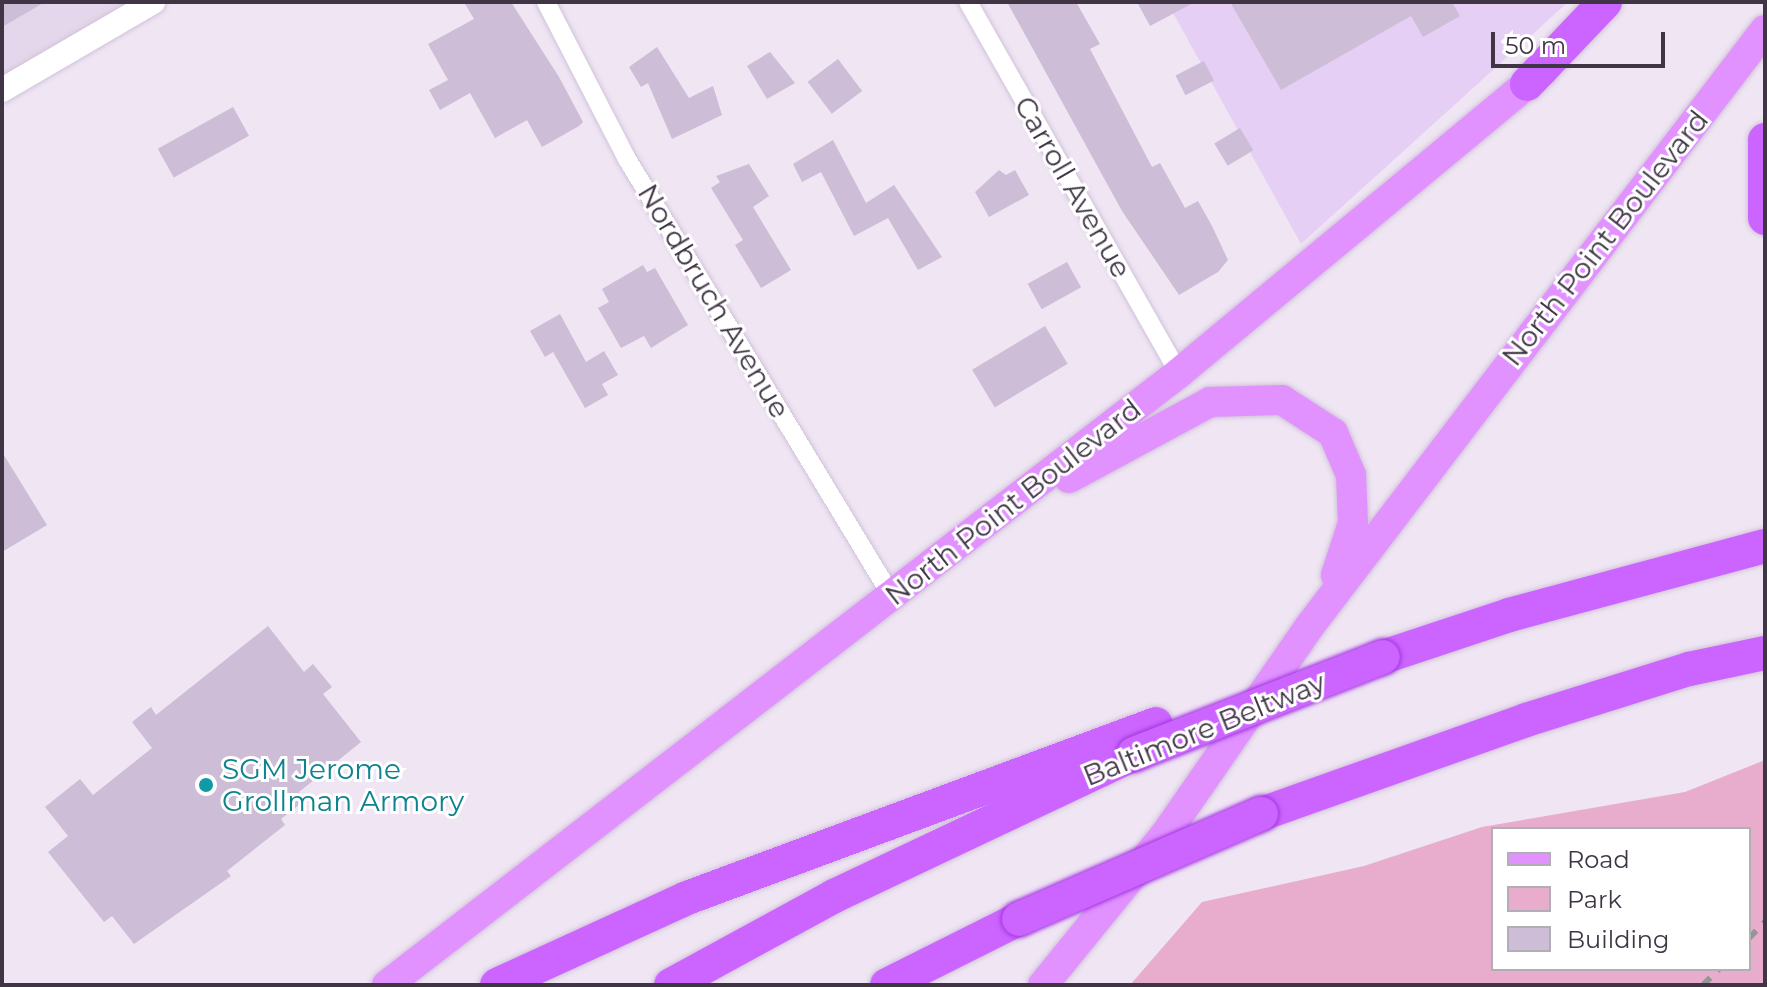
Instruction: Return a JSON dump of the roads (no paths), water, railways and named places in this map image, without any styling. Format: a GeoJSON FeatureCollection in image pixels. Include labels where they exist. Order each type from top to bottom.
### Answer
{"type":"FeatureCollection","features":[{"type":"Feature","properties":{"kind":"highway"},"geometry":{"type":"LineString","coordinates":[[1527,84],[1605,2]]}},
{"type":"Feature","properties":{"kind":"highway"},"geometry":{"type":"LineString","coordinates":[[1765,140],[1765,218]]}},
{"type":"Feature","properties":{"kind":"highway","name":"Baltimore Beltway"},"geometry":{"type":"LineString","coordinates":[[671,985],[834,896],[1134,754],[1383,657],[1509,615],[1765,546]]}},
{"type":"Feature","properties":{"kind":"highway"},"geometry":{"type":"LineString","coordinates":[[887,985],[1019,919],[1261,814],[1526,720],[1689,669],[1765,653]]}},
{"type":"Feature","properties":{"kind":"highway"},"geometry":{"type":"LineString","coordinates":[[497,985],[687,898],[1156,724],[1383,657]]}},
{"type":"Feature","properties":{"kind":"highway"},"geometry":{"type":"LineString","coordinates":[[1526,720],[1765,670]]}},
{"type":"Feature","properties":{"kind":"highway"},"geometry":{"type":"LineString","coordinates":[[905,985],[1019,919]]}},
{"type":"Feature","properties":{"kind":"main road","name":"North Point Boulevard"},"geometry":{"type":"LineString","coordinates":[[387,985],[1179,373],[1625,2]]}},
{"type":"Feature","properties":{"kind":"main road","name":"North Point Boulevard"},"geometry":{"type":"LineString","coordinates":[[1043,985],[1165,835],[1309,627],[1765,30]]}},
{"type":"Feature","properties":{"kind":"main road"},"geometry":{"type":"LineString","coordinates":[[982,528],[1210,402],[1282,400],[1333,433],[1351,475],[1346,555],[1309,627]]}},
{"type":"Feature","properties":{"kind":"street"},"geometry":{"type":"LineString","coordinates":[[2,90],[153,2]]}},
{"type":"Feature","properties":{"kind":"street","name":"Nordbruch Avenue"},"geometry":{"type":"LineString","coordinates":[[546,2],[627,159],[891,595]]}},
{"type":"Feature","properties":{"kind":"street","name":"Carroll Avenue"},"geometry":{"type":"LineString","coordinates":[[968,2],[1179,373]]}},
{"type":"Feature","properties":{"kind":"railway"},"geometry":{"type":"LineString","coordinates":[[1751,936],[1765,922]]}},
{"type":"Feature","properties":{"kind":"railway"},"geometry":{"type":"LineString","coordinates":[[1703,985],[1717,971]]}},
{"type":"Feature","properties":{"kind":"place","name":"SGM Jerome Grollman Armory"},"geometry":{"type":"Point","coordinates":[206,785]}}]}
